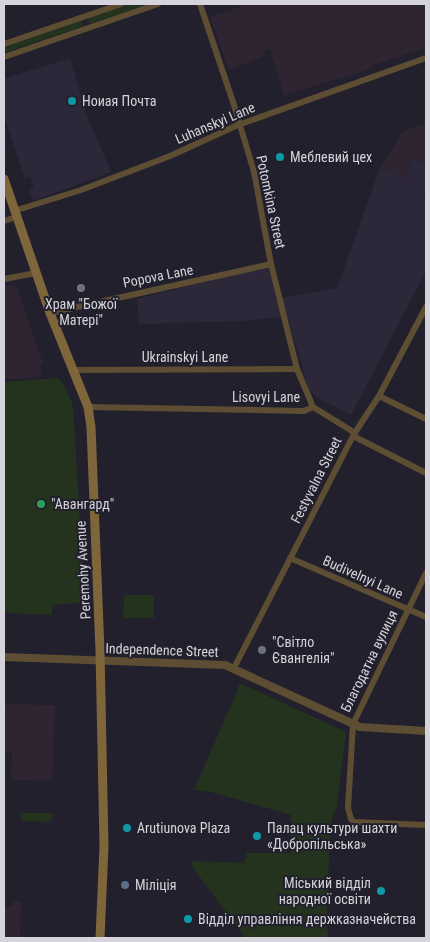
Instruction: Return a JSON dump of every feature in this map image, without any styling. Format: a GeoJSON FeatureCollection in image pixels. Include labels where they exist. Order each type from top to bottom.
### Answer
{"type":"FeatureCollection","features":[{"type":"Feature","properties":{"kind":"main road","name":"Peremohy Avenue"},"geometry":{"type":"LineString","coordinates":[[4,179],[50,313],[88,407],[91,427],[100,660],[103,861],[100,938]]}},
{"type":"Feature","properties":{"kind":"street"},"geometry":{"type":"LineString","coordinates":[[4,44],[121,4]]}},
{"type":"Feature","properties":{"kind":"street"},"geometry":{"type":"LineString","coordinates":[[4,57],[158,4]]}},
{"type":"Feature","properties":{"kind":"street","name":"Potomkina Street"},"geometry":{"type":"LineString","coordinates":[[201,4],[254,172],[271,264],[297,369],[314,407]]}},
{"type":"Feature","properties":{"kind":"street","name":"Luhanskyi Lane"},"geometry":{"type":"LineString","coordinates":[[4,221],[15,214],[170,156],[238,125],[426,58]]}},
{"type":"Feature","properties":{"kind":"street","name":"Popova Lane"},"geometry":{"type":"LineString","coordinates":[[50,313],[271,264]]}},
{"type":"Feature","properties":{"kind":"street"},"geometry":{"type":"LineString","coordinates":[[4,279],[36,273]]}},
{"type":"Feature","properties":{"kind":"street","name":"Festyvalna Street"},"geometry":{"type":"LineString","coordinates":[[234,668],[354,434],[379,396],[426,307]]}},
{"type":"Feature","properties":{"kind":"street","name":"Ukrainskyi Lane"},"geometry":{"type":"LineString","coordinates":[[73,370],[297,369]]}},
{"type":"Feature","properties":{"kind":"street"},"geometry":{"type":"LineString","coordinates":[[379,396],[426,419]]}},
{"type":"Feature","properties":{"kind":"street","name":"Lisovyi Lane"},"geometry":{"type":"LineString","coordinates":[[88,407],[304,411],[314,407],[357,438],[426,473]]}},
{"type":"Feature","properties":{"kind":"street","name":"Budivelnyi Lane"},"geometry":{"type":"LineString","coordinates":[[290,558],[426,617]]}},
{"type":"Feature","properties":{"kind":"street","name":"Благодатна вулиця"},"geometry":{"type":"LineString","coordinates":[[426,573],[353,724],[348,808],[351,819],[354,822],[426,825]]}},
{"type":"Feature","properties":{"kind":"street","name":"Independence Street"},"geometry":{"type":"LineString","coordinates":[[4,657],[225,665],[353,724],[370,728],[426,731]]}},
{"type":"Feature","properties":{"kind":"shaded area"},"geometry":{"type":"Polygon","coordinates":[[[249,4],[426,4],[426,48],[373,65],[374,68],[284,95],[270,50],[264,51],[265,56],[229,70],[210,17],[249,4]]]}},
{"type":"Feature","properties":{"kind":"shaded area"},"geometry":{"type":"Polygon","coordinates":[[[70,58],[86,113],[111,172],[33,201],[29,190],[34,188],[30,176],[25,178],[4,115],[4,79],[70,58]]]}},
{"type":"Feature","properties":{"kind":"shaded area"},"geometry":{"type":"Polygon","coordinates":[[[423,124],[426,125],[426,164],[411,157],[405,178],[380,168],[403,131],[423,124]]]}},
{"type":"Feature","properties":{"kind":"shaded area"},"geometry":{"type":"Polygon","coordinates":[[[411,157],[426,164],[426,189],[424,195],[426,198],[426,271],[351,415],[318,398],[309,389],[288,319],[278,317],[243,321],[139,324],[137,299],[268,266],[276,299],[337,288],[380,168],[405,178],[411,157]]]}},
{"type":"Feature","properties":{"kind":"shaded area"},"geometry":{"type":"Polygon","coordinates":[[[4,286],[17,287],[43,363],[39,365],[42,377],[4,380],[4,286]]]}},
{"type":"Feature","properties":{"kind":"shaded area"},"geometry":{"type":"Polygon","coordinates":[[[4,704],[55,705],[52,781],[11,780],[12,752],[4,752],[4,704]]]}},
{"type":"Feature","properties":{"kind":"shaded area"},"geometry":{"type":"Polygon","coordinates":[[[13,902],[21,902],[20,938],[4,938],[4,906],[13,906],[13,902]]]}},
{"type":"Feature","properties":{"kind":"green space"},"geometry":{"type":"Polygon","coordinates":[[[130,4],[149,4],[90,24],[88,18],[130,4]]]}},
{"type":"Feature","properties":{"kind":"green space"},"geometry":{"type":"Polygon","coordinates":[[[81,21],[83,26],[4,53],[4,47],[81,21]]]}},
{"type":"Feature","properties":{"kind":"green space","name":"\"Авангард\""},"geometry":{"type":"Polygon","coordinates":[[[58,378],[66,389],[73,406],[85,602],[53,605],[52,615],[5,613],[4,634],[4,382],[58,378]]]}},
{"type":"Feature","properties":{"kind":"green space"},"geometry":{"type":"Polygon","coordinates":[[[124,595],[154,595],[154,618],[123,618],[124,595]]]}},
{"type":"Feature","properties":{"kind":"green space"},"geometry":{"type":"Polygon","coordinates":[[[239,683],[346,732],[337,805],[330,827],[328,938],[245,938],[191,865],[193,861],[244,863],[247,853],[290,853],[291,815],[211,792],[194,790],[239,683]]]}},
{"type":"Feature","properties":{"kind":"green space"},"geometry":{"type":"Polygon","coordinates":[[[21,813],[53,813],[52,819],[49,822],[21,821],[21,813]]]}},
{"type":"Feature","properties":{"kind":"place","name":"Ноиая Почта"},"geometry":{"type":"Point","coordinates":[72,101]}},
{"type":"Feature","properties":{"kind":"place","name":"Меблевий цех"},"geometry":{"type":"Point","coordinates":[280,157]}},
{"type":"Feature","properties":{"kind":"place","name":"Храм \"Божої Матері\""},"geometry":{"type":"Point","coordinates":[81,288]}},
{"type":"Feature","properties":{"kind":"place","name":"\"Авангард\""},"geometry":{"type":"Point","coordinates":[41,504]}},
{"type":"Feature","properties":{"kind":"place","name":"\"Світло Євангелія\""},"geometry":{"type":"Point","coordinates":[262,650]}},
{"type":"Feature","properties":{"kind":"place","name":"Arutiunova Plaza"},"geometry":{"type":"Point","coordinates":[127,828]}},
{"type":"Feature","properties":{"kind":"place","name":"Палац культури шахти «Добропільська»"},"geometry":{"type":"Point","coordinates":[257,836]}},
{"type":"Feature","properties":{"kind":"place","name":"Міліція"},"geometry":{"type":"Point","coordinates":[125,885]}},
{"type":"Feature","properties":{"kind":"place","name":"Міський відділ народної освіти"},"geometry":{"type":"Point","coordinates":[381,891]}},
{"type":"Feature","properties":{"kind":"place","name":"Відділ управління держказначейства"},"geometry":{"type":"Point","coordinates":[188,919]}}]}
